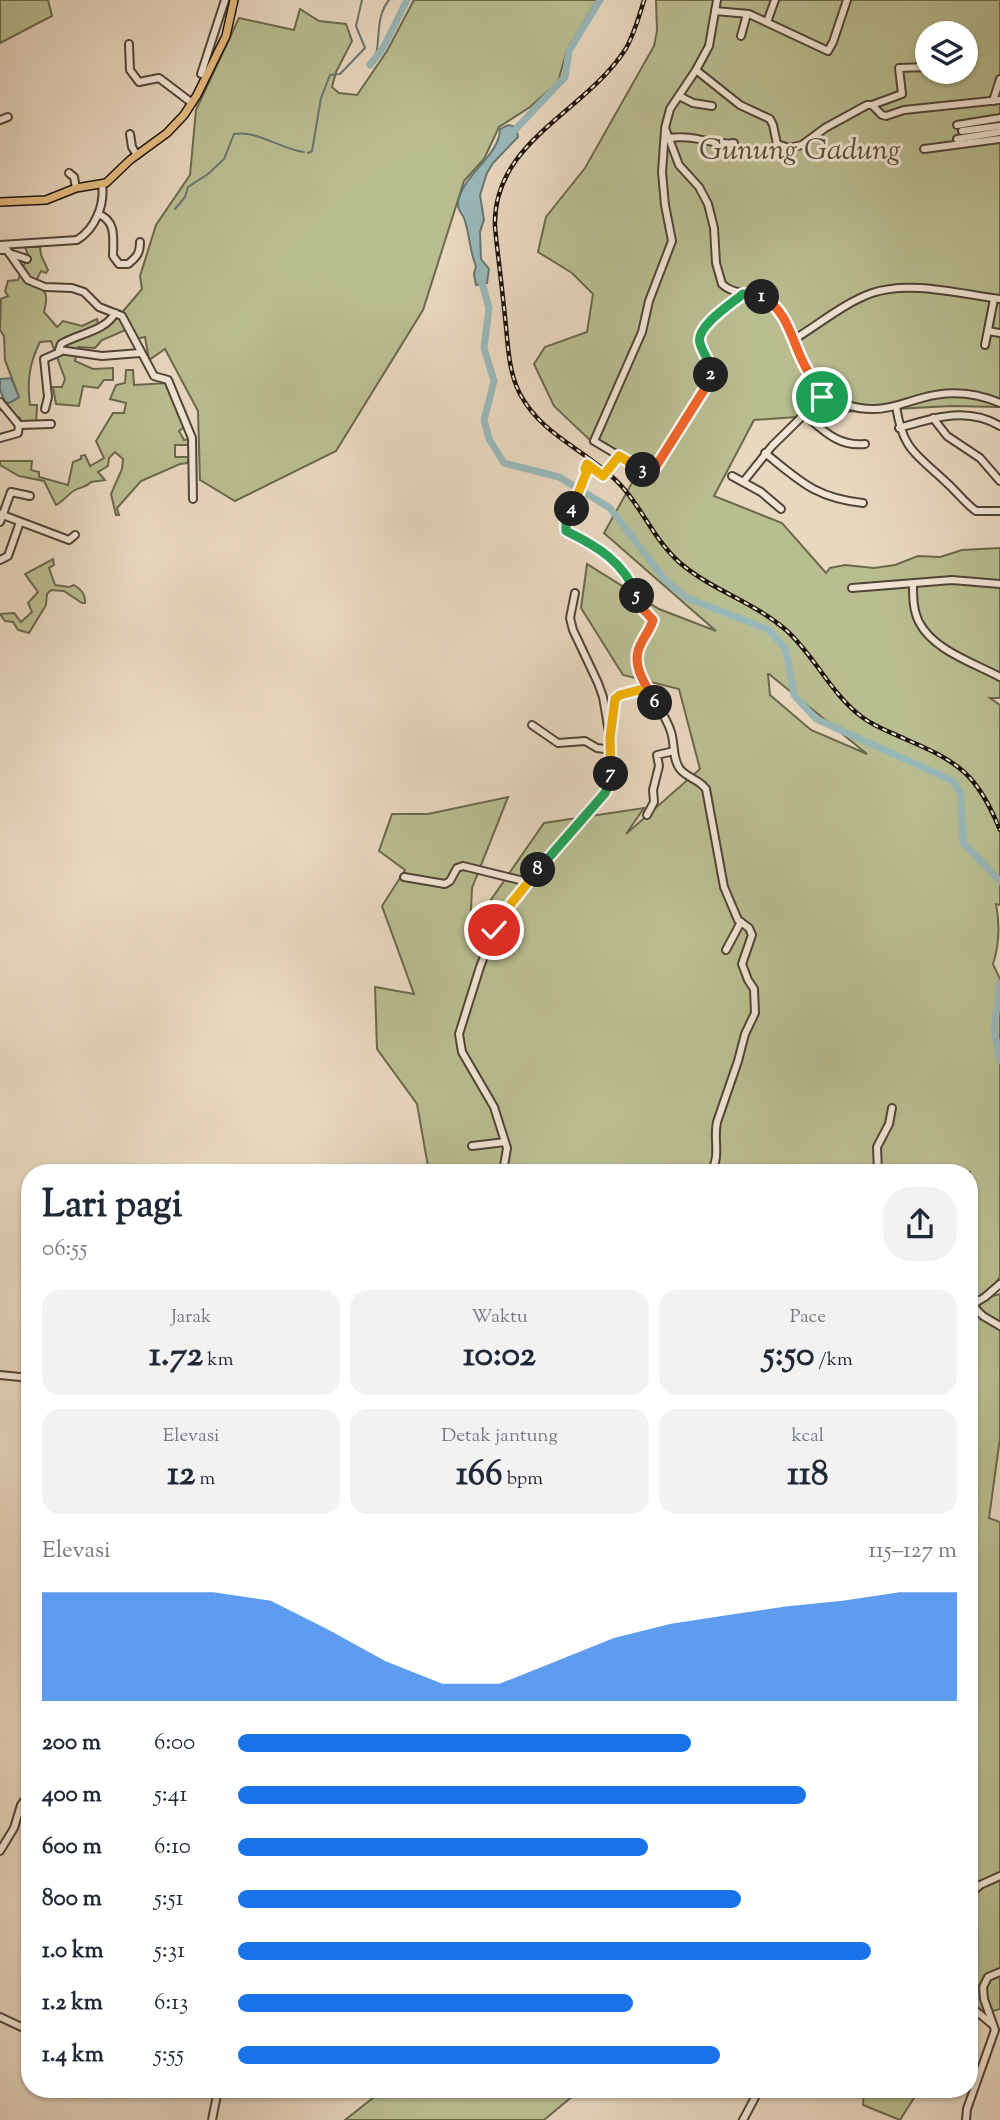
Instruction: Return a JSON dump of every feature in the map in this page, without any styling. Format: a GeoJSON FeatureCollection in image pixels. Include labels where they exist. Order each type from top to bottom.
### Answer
{"type":"FeatureCollection","features":[{"type":"Feature","properties":{"kind":"main road"},"geometry":{"type":"LineString","coordinates":[[0,202],[46,200],[76,188],[102,184],[116,176],[136,155],[167,133],[192,103],[226,36],[234,0]]}},
{"type":"Feature","properties":{"kind":"street"},"geometry":{"type":"LineString","coordinates":[[201,74],[225,0]]}},
{"type":"Feature","properties":{"kind":"street"},"geometry":{"type":"LineString","coordinates":[[717,0],[709,46],[667,115],[663,172],[665,205],[672,241],[649,302],[642,332],[594,441],[646,472],[653,471],[709,382],[711,368],[699,342],[702,330],[743,294]]}},
{"type":"Feature","properties":{"kind":"street"},"geometry":{"type":"LineString","coordinates":[[768,22],[775,0]]}},
{"type":"Feature","properties":{"kind":"street"},"geometry":{"type":"LineString","coordinates":[[715,11],[747,14],[829,51],[847,0]]}},
{"type":"Feature","properties":{"kind":"street"},"geometry":{"type":"LineString","coordinates":[[741,36],[747,14]]}},
{"type":"Feature","properties":{"kind":"street"},"geometry":{"type":"LineString","coordinates":[[129,44],[130,70],[139,82],[159,78],[192,103]]}},
{"type":"Feature","properties":{"kind":"street"},"geometry":{"type":"LineString","coordinates":[[696,71],[740,105],[767,117],[773,125],[777,144],[786,148],[802,145],[825,128],[867,105],[902,94],[899,68],[915,67]]}},
{"type":"Feature","properties":{"kind":"street"},"geometry":{"type":"LineString","coordinates":[[872,105],[886,116],[904,110],[997,101],[1000,79]]}},
{"type":"Feature","properties":{"kind":"street"},"geometry":{"type":"LineString","coordinates":[[679,96],[693,103],[712,106]]}},
{"type":"Feature","properties":{"kind":"street"},"geometry":{"type":"LineString","coordinates":[[0,120],[8,117]]}},
{"type":"Feature","properties":{"kind":"street"},"geometry":{"type":"LineString","coordinates":[[1000,118],[959,128],[1000,126]]}},
{"type":"Feature","properties":{"kind":"street"},"geometry":{"type":"LineString","coordinates":[[666,128],[679,164],[699,187],[708,204],[714,228],[720,281],[727,289],[768,300],[777,309],[803,364],[825,394],[863,408],[896,406],[932,395],[951,393],[974,394],[1000,403]]}},
{"type":"Feature","properties":{"kind":"street"},"geometry":{"type":"LineString","coordinates":[[957,139],[1000,132]]}},
{"type":"Feature","properties":{"kind":"street"},"geometry":{"type":"LineString","coordinates":[[130,134],[136,155]]}},
{"type":"Feature","properties":{"kind":"street"},"geometry":{"type":"LineString","coordinates":[[669,138],[694,137],[724,144],[734,143]]}},
{"type":"Feature","properties":{"kind":"street"},"geometry":{"type":"LineString","coordinates":[[924,149],[1000,139]]}},
{"type":"Feature","properties":{"kind":"street"},"geometry":{"type":"LineString","coordinates":[[69,173],[74,177],[76,188]]}},
{"type":"Feature","properties":{"kind":"street"},"geometry":{"type":"LineString","coordinates":[[2,248],[77,240],[86,234],[98,214],[103,194],[102,184]]}},
{"type":"Feature","properties":{"kind":"street"},"geometry":{"type":"LineString","coordinates":[[98,214],[111,223],[114,236],[113,256],[119,264],[128,264],[136,258],[140,251],[140,242]]}},
{"type":"Feature","properties":{"kind":"street"},"geometry":{"type":"LineString","coordinates":[[2,248],[27,259]]}},
{"type":"Feature","properties":{"kind":"street"},"geometry":{"type":"LineString","coordinates":[[2,248],[28,280],[45,287],[72,288],[84,292],[97,306],[122,316],[154,376],[168,380],[192,438],[193,499]]}},
{"type":"Feature","properties":{"kind":"street"},"geometry":{"type":"LineString","coordinates":[[793,340],[848,305],[881,290],[913,287],[997,299],[985,345]]}},
{"type":"Feature","properties":{"kind":"street"},"geometry":{"type":"LineString","coordinates":[[60,352],[58,348],[61,344],[101,327],[109,322],[115,313]]}},
{"type":"Feature","properties":{"kind":"street"},"geometry":{"type":"LineString","coordinates":[[988,331],[1000,333]]}},
{"type":"Feature","properties":{"kind":"street"},"geometry":{"type":"LineString","coordinates":[[45,409],[48,397],[44,359],[60,352],[102,356],[140,353]]}},
{"type":"Feature","properties":{"kind":"street"},"geometry":{"type":"LineString","coordinates":[[744,481],[765,453],[825,394]]}},
{"type":"Feature","properties":{"kind":"street"},"geometry":{"type":"LineString","coordinates":[[0,402],[19,425],[18,433],[0,438]]}},
{"type":"Feature","properties":{"kind":"street"},"geometry":{"type":"LineString","coordinates":[[896,406],[899,428],[915,456],[941,477],[973,510],[981,513],[1000,511]]}},
{"type":"Feature","properties":{"kind":"street"},"geometry":{"type":"LineString","coordinates":[[804,414],[836,440],[849,444],[865,444]]}},
{"type":"Feature","properties":{"kind":"street"},"geometry":{"type":"LineString","coordinates":[[899,428],[933,418],[964,415],[985,419],[1000,426]]}},
{"type":"Feature","properties":{"kind":"street"},"geometry":{"type":"LineString","coordinates":[[933,418],[947,436],[980,457],[1000,481]]}},
{"type":"Feature","properties":{"kind":"street"},"geometry":{"type":"LineString","coordinates":[[19,425],[51,424]]}},
{"type":"Feature","properties":{"kind":"street"},"geometry":{"type":"LineString","coordinates":[[765,453],[810,489],[839,500],[863,503]]}},
{"type":"Feature","properties":{"kind":"street"},"geometry":{"type":"LineString","coordinates":[[619,456],[603,476],[587,464],[587,471],[566,521],[566,531],[594,545],[619,565],[632,583],[640,606],[652,618],[650,630],[638,648],[638,666],[671,731],[679,768],[701,782],[706,789],[724,887],[741,922],[749,928],[752,935],[742,964],[754,989],[755,1011],[717,1122],[717,1158],[714,1164]]}},
{"type":"Feature","properties":{"kind":"street"},"geometry":{"type":"LineString","coordinates":[[732,476],[744,481],[781,509]]}},
{"type":"Feature","properties":{"kind":"street"},"geometry":{"type":"LineString","coordinates":[[30,496],[11,492],[1,517],[69,540],[75,535]]}},
{"type":"Feature","properties":{"kind":"street"},"geometry":{"type":"LineString","coordinates":[[0,560],[8,556],[20,522]]}},
{"type":"Feature","properties":{"kind":"street"},"geometry":{"type":"LineString","coordinates":[[852,589],[952,580],[1000,584]]}},
{"type":"Feature","properties":{"kind":"street"},"geometry":{"type":"LineString","coordinates":[[912,584],[916,614],[927,633],[944,647],[1000,677]]}},
{"type":"Feature","properties":{"kind":"street"},"geometry":{"type":"LineString","coordinates":[[505,1164],[507,1153],[505,1142],[491,1100],[462,1052],[459,1034],[497,922],[608,789],[612,750],[610,738],[600,688],[570,618],[575,593]]}},
{"type":"Feature","properties":{"kind":"street"},"geometry":{"type":"LineString","coordinates":[[610,738],[617,697],[639,690],[656,704]]}},
{"type":"Feature","properties":{"kind":"street"},"geometry":{"type":"LineString","coordinates":[[532,725],[558,743],[585,741],[597,748],[612,750]]}},
{"type":"Feature","properties":{"kind":"street"},"geometry":{"type":"LineString","coordinates":[[647,815],[654,802],[653,790],[659,766],[657,755],[674,751]]}},
{"type":"Feature","properties":{"kind":"street"},"geometry":{"type":"LineString","coordinates":[[404,877],[445,884],[450,881],[457,868],[463,866],[528,883]]}},
{"type":"Feature","properties":{"kind":"street"},"geometry":{"type":"LineString","coordinates":[[726,950],[741,922]]}},
{"type":"Feature","properties":{"kind":"street"},"geometry":{"type":"LineString","coordinates":[[878,1164],[878,1144],[889,1124],[892,1108]]}},
{"type":"Feature","properties":{"kind":"street"},"geometry":{"type":"LineString","coordinates":[[472,1146],[505,1142]]}},
{"type":"Feature","properties":{"kind":"street"},"geometry":{"type":"LineString","coordinates":[[978,1301],[1000,1284]]}},
{"type":"Feature","properties":{"kind":"street"},"geometry":{"type":"LineString","coordinates":[[978,1312],[1000,1326]]}},
{"type":"Feature","properties":{"kind":"street"},"geometry":{"type":"LineString","coordinates":[[0,1375],[21,1376]]}},
{"type":"Feature","properties":{"kind":"street"},"geometry":{"type":"LineString","coordinates":[[0,1851],[14,1828],[21,1804]]}},
{"type":"Feature","properties":{"kind":"street"},"geometry":{"type":"LineString","coordinates":[[978,1886],[1000,1876]]}},
{"type":"Feature","properties":{"kind":"street"},"geometry":{"type":"LineString","coordinates":[[978,2079],[995,2032],[983,1987],[988,1977],[1000,1972]]}},
{"type":"Feature","properties":{"kind":"street"},"geometry":{"type":"LineString","coordinates":[[978,2013],[993,2025]]}},
{"type":"Feature","properties":{"kind":"street"},"geometry":{"type":"LineString","coordinates":[[0,2017],[21,2027]]}},
{"type":"Feature","properties":{"kind":"street"},"geometry":{"type":"LineString","coordinates":[[212,2120],[216,2098]]}},
{"type":"Feature","properties":{"kind":"street"},"geometry":{"type":"LineString","coordinates":[[743,2120],[755,2098]]}},
{"type":"Feature","properties":{"kind":"street"},"geometry":{"type":"LineString","coordinates":[[966,2120],[971,2098]]}},
{"type":"Feature","properties":{"kind":"green space"},"geometry":{"type":"Polygon","coordinates":[[[0,0],[48,0],[52,16],[0,43],[0,0]]]}},
{"type":"Feature","properties":{"kind":"green space"},"geometry":{"type":"Polygon","coordinates":[[[414,0],[597,0],[567,50],[558,82],[530,107],[499,127],[484,159],[464,181],[423,310],[336,451],[235,501],[200,480],[198,411],[165,349],[149,360],[145,337],[135,339],[130,328],[102,340],[95,348],[78,347],[75,361],[93,369],[113,368],[113,380],[104,380],[98,388],[83,386],[79,406],[56,404],[53,387],[62,387],[65,379],[51,341],[40,342],[30,373],[30,405],[37,405],[36,425],[21,427],[20,418],[0,410],[5,402],[9,403],[19,397],[5,360],[4,336],[0,330],[1,299],[8,296],[5,291],[8,281],[18,280],[28,255],[25,247],[40,247],[48,270],[46,273],[41,271],[36,281],[46,295],[44,312],[57,327],[63,321],[82,326],[97,319],[95,327],[98,329],[120,315],[142,289],[140,276],[156,225],[190,175],[196,110],[239,18],[294,30],[300,9],[319,21],[346,24],[352,41],[336,72],[332,87],[339,93],[357,95],[387,51],[414,0]]]}},
{"type":"Feature","properties":{"kind":"green space","name":"Gunung Gadung"},"geometry":{"type":"Polygon","coordinates":[[[656,0],[1000,0],[1000,407],[951,406],[804,414],[797,417],[754,420],[714,496],[782,523],[826,573],[830,568],[845,565],[874,568],[895,565],[918,556],[940,557],[962,550],[1000,548],[1000,698],[990,698],[1000,705],[1000,905],[996,904],[999,934],[993,964],[1000,979],[1000,1276],[990,1297],[1000,1294],[1000,1438],[989,1518],[1000,1522],[1000,2009],[978,2016],[978,1164],[428,1164],[417,1104],[377,1049],[375,987],[414,994],[382,906],[405,870],[379,851],[392,814],[428,814],[508,797],[472,888],[470,930],[544,823],[644,808],[626,834],[700,769],[679,689],[623,675],[581,608],[587,564],[659,609],[716,631],[604,533],[642,465],[595,445],[554,406],[534,364],[545,347],[587,332],[593,294],[572,273],[538,252],[546,217],[585,168],[654,46],[657,31],[656,0]],[[768,674],[770,695],[811,730],[867,754],[768,674]]]}},
{"type":"Feature","properties":{"kind":"green space"},"geometry":{"type":"Polygon","coordinates":[[[126,370],[133,370],[134,385],[168,383],[184,427],[179,431],[184,440],[190,439],[191,445],[175,445],[175,457],[190,457],[187,463],[141,481],[117,508],[119,515],[116,515],[111,494],[122,469],[123,459],[115,452],[109,458],[108,466],[98,472],[105,480],[91,482],[75,490],[56,505],[44,481],[19,476],[0,465],[0,461],[32,461],[31,470],[39,472],[39,477],[68,485],[73,462],[81,459],[81,456],[85,455],[90,466],[104,458],[96,441],[113,413],[124,413],[126,403],[110,399],[116,385],[125,383],[126,370]]]}},
{"type":"Feature","properties":{"kind":"green space"},"geometry":{"type":"Polygon","coordinates":[[[53,559],[54,565],[49,568],[55,585],[74,585],[79,588],[85,597],[85,603],[64,591],[51,590],[47,594],[46,605],[29,633],[18,630],[13,622],[5,621],[0,614],[14,613],[21,622],[32,612],[28,603],[38,592],[25,574],[53,559]]]}},
{"type":"Feature","properties":{"kind":"green space"},"geometry":{"type":"Polygon","coordinates":[[[373,2098],[570,2098],[544,2120],[345,2120],[373,2098]]]}},
{"type":"Feature","properties":{"kind":"green space"},"geometry":{"type":"Polygon","coordinates":[[[863,2098],[914,2098],[900,2120],[863,2105],[863,2098]]]}},
{"type":"Feature","properties":{"kind":"water"},"geometry":{"type":"Polygon","coordinates":[[[508,125],[516,127],[518,137],[493,163],[480,195],[484,220],[480,232],[481,259],[489,269],[487,283],[476,285],[476,266],[458,203],[466,184],[494,148],[500,129],[508,125]]]}},
{"type":"Feature","properties":{"kind":"water"},"geometry":{"type":"Polygon","coordinates":[[[11,378],[19,397],[9,403],[5,402],[0,390],[0,379],[11,378]]]}},
{"type":"Feature","properties":{"kind":"waterway"},"geometry":{"type":"LineString","coordinates":[[308,153],[312,151],[321,98],[330,75],[340,74],[365,48],[356,26],[362,0]]}},
{"type":"Feature","properties":{"kind":"waterway"},"geometry":{"type":"LineString","coordinates":[[375,59],[380,21],[389,0]]}},
{"type":"Feature","properties":{"kind":"waterway"},"geometry":{"type":"LineString","coordinates":[[370,65],[383,48],[407,0]]}},
{"type":"Feature","properties":{"kind":"waterway"},"geometry":{"type":"LineString","coordinates":[[512,133],[565,77],[569,51],[600,0]]}},
{"type":"Feature","properties":{"kind":"waterway"},"geometry":{"type":"LineString","coordinates":[[175,209],[185,197],[188,187],[224,159],[234,134],[260,137],[304,152]]}},
{"type":"Feature","properties":{"kind":"waterway"},"geometry":{"type":"LineString","coordinates":[[480,276],[489,308],[484,348],[494,381],[484,420],[489,439],[504,463],[559,477],[610,508],[665,580],[687,598],[769,630],[786,650],[794,695],[816,719],[953,781],[961,795],[963,843],[1000,881]]}},
{"type":"Feature","properties":{"kind":"waterway"},"geometry":{"type":"LineString","coordinates":[[1000,983],[994,1029],[1000,1061]]}},
{"type":"Feature","properties":{"kind":"railway"},"geometry":{"type":"LineString","coordinates":[[644,0],[625,50],[608,72],[524,150],[508,172],[498,198],[495,227],[509,357],[516,385],[529,408],[539,419],[620,485],[660,541],[679,562],[786,630],[806,651],[841,697],[862,717],[877,727],[939,755],[964,772],[983,795],[1000,830]]}},
{"type":"Feature","properties":{"kind":"route"},"geometry":{"type":"LineString","coordinates":[[494,930],[497,922],[528,883],[608,789],[615,699],[639,690],[656,704],[638,666],[638,648],[650,630],[653,620],[651,616],[640,606],[632,583],[619,565],[594,545],[566,531],[566,521],[587,471],[587,464],[603,476],[619,456],[646,472],[653,471],[709,382],[711,368],[699,342],[699,335],[743,294],[765,298],[777,309],[788,327],[803,364],[825,394],[822,397]]}}]}
